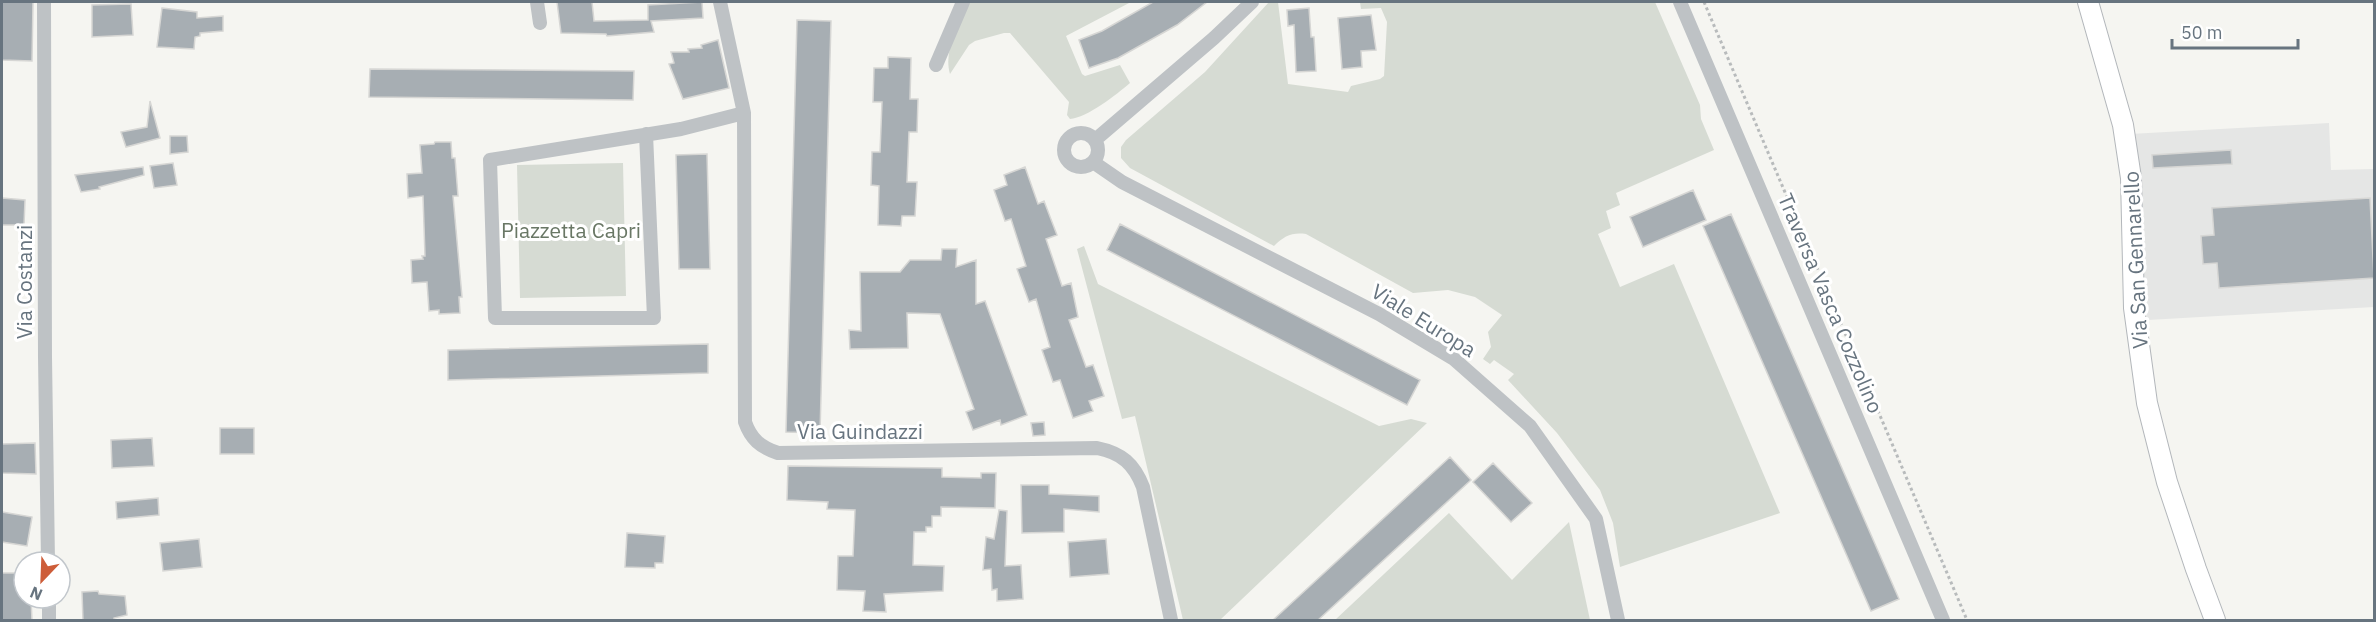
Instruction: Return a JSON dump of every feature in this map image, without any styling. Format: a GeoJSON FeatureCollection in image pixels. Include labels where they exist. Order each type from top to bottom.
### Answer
{"type":"FeatureCollection","features":[{"type":"Feature","properties":{"kind":"street","name":"Via Costanzi"},"geometry":{"type":"LineString","coordinates":[[44,2],[48,550]]}},
{"type":"Feature","properties":{"kind":"street"},"geometry":{"type":"LineString","coordinates":[[537,2],[540,23]]}},
{"type":"Feature","properties":{"kind":"street","name":"Via Guindazzi"},"geometry":{"type":"LineString","coordinates":[[720,2],[744,113],[745,422],[749,433],[766,449],[778,453],[1097,448],[1113,451],[1127,459],[1138,472],[1171,621]]}},
{"type":"Feature","properties":{"kind":"street"},"geometry":{"type":"LineString","coordinates":[[936,65],[963,2]]}},
{"type":"Feature","properties":{"kind":"street"},"geometry":{"type":"LineString","coordinates":[[1095,140],[1214,38],[1252,2]]}},
{"type":"Feature","properties":{"kind":"street","name":"Traversa Vasca Cozzolino"},"geometry":{"type":"LineString","coordinates":[[1680,2],[1943,621]]}},
{"type":"Feature","properties":{"kind":"street","name":"Via San Gennarello"},"geometry":{"type":"LineString","coordinates":[[2088,2],[2123,125],[2131,178],[2134,308],[2147,404],[2167,482],[2216,621]]}},
{"type":"Feature","properties":{"kind":"street"},"geometry":{"type":"LineString","coordinates":[[646,134],[654,318],[495,318],[490,160],[646,134],[681,129],[744,113]]}},
{"type":"Feature","properties":{"kind":"street"},"geometry":{"type":"LineString","coordinates":[[1078,132],[1095,140],[1098,151],[1093,162],[1081,168],[1068,163],[1063,150],[1067,138],[1078,132]]}},
{"type":"Feature","properties":{"kind":"street","name":"Viale Europa"},"geometry":{"type":"LineString","coordinates":[[1093,162],[1122,182],[1379,315],[1454,359],[1530,426],[1596,519],[1618,621]]}},
{"type":"Feature","properties":{"kind":"path"},"geometry":{"type":"LineString","coordinates":[[1704,2],[1967,621]]}},
{"type":"Feature","properties":{"kind":"shaded area"},"geometry":{"type":"Polygon","coordinates":[[[2329,123],[2331,170],[2374,169],[2374,307],[2148,320],[2145,309],[2140,163],[2133,156],[2130,134],[2329,123]]]}},
{"type":"Feature","properties":{"kind":"green space"},"geometry":{"type":"Polygon","coordinates":[[[968,2],[1131,2],[1066,36],[1082,74],[1085,76],[1120,65],[1130,83],[1085,115],[1070,119],[1067,115],[1069,102],[1010,33],[975,41],[969,45],[950,74],[948,65],[950,46],[968,2]]]}},
{"type":"Feature","properties":{"kind":"green space"},"geometry":{"type":"Polygon","coordinates":[[[1269,2],[1278,2],[1288,84],[1348,92],[1351,86],[1384,76],[1387,22],[1381,8],[1361,9],[1360,2],[1655,2],[1700,105],[1701,119],[1714,150],[1616,193],[1620,205],[1606,211],[1611,228],[1598,234],[1620,287],[1674,264],[1780,513],[1620,567],[1613,523],[1600,490],[1557,433],[1508,380],[1514,374],[1494,360],[1490,364],[1483,359],[1491,347],[1488,332],[1502,315],[1475,297],[1448,290],[1413,293],[1306,234],[1288,236],[1274,246],[1130,168],[1121,158],[1121,147],[1126,140],[1205,72],[1269,2]]]}},
{"type":"Feature","properties":{"kind":"green space","name":"Piazzetta Capri"},"geometry":{"type":"Polygon","coordinates":[[[623,163],[626,296],[520,298],[517,165],[623,163]]]}},
{"type":"Feature","properties":{"kind":"green space"},"geometry":{"type":"Polygon","coordinates":[[[1084,246],[1098,284],[1379,426],[1411,419],[1427,423],[1220,620],[1183,620],[1135,416],[1122,419],[1077,249],[1084,246]]]}},
{"type":"Feature","properties":{"kind":"green space"},"geometry":{"type":"Polygon","coordinates":[[[1449,513],[1512,580],[1569,522],[1590,620],[1335,620],[1449,513]]]}},
{"type":"Feature","properties":{"kind":"building"},"geometry":{"type":"Polygon","coordinates":[[[2,2],[33,2],[32,61],[2,60],[2,2]]]}},
{"type":"Feature","properties":{"kind":"building"},"geometry":{"type":"Polygon","coordinates":[[[557,2],[592,2],[594,21],[648,20],[648,5],[702,2],[703,18],[651,21],[654,32],[607,36],[606,34],[561,33],[557,2]]]}},
{"type":"Feature","properties":{"kind":"building"},"geometry":{"type":"Polygon","coordinates":[[[1153,2],[1207,2],[1177,25],[1118,58],[1089,68],[1079,40],[1102,31],[1153,2]]]}},
{"type":"Feature","properties":{"kind":"building"},"geometry":{"type":"Polygon","coordinates":[[[131,4],[133,35],[92,37],[92,5],[131,4]]]}},
{"type":"Feature","properties":{"kind":"building"},"geometry":{"type":"Polygon","coordinates":[[[162,8],[197,12],[197,18],[223,16],[223,31],[200,33],[200,36],[195,37],[194,49],[157,47],[162,8]]]}},
{"type":"Feature","properties":{"kind":"building"},"geometry":{"type":"Polygon","coordinates":[[[1309,8],[1316,71],[1296,72],[1294,25],[1288,26],[1287,10],[1309,8]]]}},
{"type":"Feature","properties":{"kind":"building"},"geometry":{"type":"Polygon","coordinates":[[[1371,15],[1376,50],[1361,51],[1362,67],[1342,69],[1338,18],[1371,15]]]}},
{"type":"Feature","properties":{"kind":"building"},"geometry":{"type":"Polygon","coordinates":[[[797,20],[831,21],[820,433],[786,432],[797,20]]]}},
{"type":"Feature","properties":{"kind":"building"},"geometry":{"type":"Polygon","coordinates":[[[718,40],[729,88],[683,99],[669,64],[674,63],[671,52],[689,52],[688,49],[702,48],[701,45],[718,40]]]}},
{"type":"Feature","properties":{"kind":"building"},"geometry":{"type":"Polygon","coordinates":[[[888,57],[911,58],[910,99],[918,99],[917,132],[909,132],[907,182],[917,182],[915,216],[902,216],[901,226],[878,225],[879,186],[871,185],[872,152],[880,152],[882,102],[873,102],[874,68],[888,68],[888,57]]]}},
{"type":"Feature","properties":{"kind":"building"},"geometry":{"type":"Polygon","coordinates":[[[370,69],[634,71],[633,100],[369,97],[370,69]]]}},
{"type":"Feature","properties":{"kind":"building"},"geometry":{"type":"Polygon","coordinates":[[[150,101],[160,138],[126,147],[121,132],[147,127],[150,101]]]}},
{"type":"Feature","properties":{"kind":"building"},"geometry":{"type":"Polygon","coordinates":[[[170,136],[187,136],[188,152],[170,154],[170,136]]]}},
{"type":"Feature","properties":{"kind":"building"},"geometry":{"type":"Polygon","coordinates":[[[451,142],[452,158],[455,158],[458,196],[453,196],[462,297],[459,297],[460,313],[439,314],[439,310],[429,311],[427,282],[412,283],[411,260],[423,259],[422,256],[425,256],[423,196],[408,198],[407,174],[422,173],[420,145],[451,142]]]}},
{"type":"Feature","properties":{"kind":"building"},"geometry":{"type":"Polygon","coordinates":[[[2231,150],[2232,164],[2153,168],[2152,155],[2231,150]]]}},
{"type":"Feature","properties":{"kind":"building"},"geometry":{"type":"Polygon","coordinates":[[[707,154],[710,269],[679,269],[676,155],[707,154]]]}},
{"type":"Feature","properties":{"kind":"building"},"geometry":{"type":"Polygon","coordinates":[[[173,163],[177,185],[154,188],[150,166],[173,163]]]}},
{"type":"Feature","properties":{"kind":"building"},"geometry":{"type":"Polygon","coordinates":[[[143,167],[144,175],[99,187],[100,189],[81,192],[75,175],[143,167]]]}},
{"type":"Feature","properties":{"kind":"building"},"geometry":{"type":"Polygon","coordinates":[[[1025,167],[1038,204],[1044,201],[1057,235],[1046,239],[1062,286],[1071,283],[1078,317],[1069,320],[1086,367],[1093,365],[1104,396],[1089,401],[1093,411],[1073,418],[1060,380],[1053,382],[1042,350],[1050,347],[1036,299],[1029,302],[1017,269],[1026,266],[1011,219],[1005,221],[994,190],[1007,185],[1004,175],[1025,167]]]}},
{"type":"Feature","properties":{"kind":"building"},"geometry":{"type":"Polygon","coordinates":[[[1693,190],[1706,220],[1643,247],[1630,217],[1693,190]]]}},
{"type":"Feature","properties":{"kind":"building"},"geometry":{"type":"Polygon","coordinates":[[[2,198],[25,200],[24,225],[2,225],[2,198]]]}},
{"type":"Feature","properties":{"kind":"building"},"geometry":{"type":"Polygon","coordinates":[[[2370,198],[2374,278],[2219,288],[2217,263],[2203,264],[2201,236],[2214,235],[2212,208],[2370,198]]]}},
{"type":"Feature","properties":{"kind":"building"},"geometry":{"type":"Polygon","coordinates":[[[1731,214],[1899,599],[1871,611],[1703,226],[1731,214]]]}},
{"type":"Feature","properties":{"kind":"building"},"geometry":{"type":"Polygon","coordinates":[[[1120,224],[1420,380],[1407,405],[1107,250],[1120,224]]]}},
{"type":"Feature","properties":{"kind":"building"},"geometry":{"type":"Polygon","coordinates":[[[942,249],[957,249],[956,267],[976,260],[976,304],[985,301],[1027,415],[1001,425],[1000,420],[973,430],[966,412],[974,409],[940,314],[907,313],[908,348],[850,349],[849,330],[861,331],[860,272],[900,272],[910,260],[941,260],[942,249]]]}},
{"type":"Feature","properties":{"kind":"building"},"geometry":{"type":"Polygon","coordinates":[[[708,344],[708,373],[448,380],[448,350],[708,344]]]}},
{"type":"Feature","properties":{"kind":"building"},"geometry":{"type":"Polygon","coordinates":[[[1044,422],[1045,435],[1033,436],[1031,423],[1044,422]]]}},
{"type":"Feature","properties":{"kind":"building"},"geometry":{"type":"Polygon","coordinates":[[[220,428],[254,428],[254,454],[220,454],[220,428]]]}},
{"type":"Feature","properties":{"kind":"building"},"geometry":{"type":"Polygon","coordinates":[[[152,438],[154,466],[112,468],[111,440],[152,438]]]}},
{"type":"Feature","properties":{"kind":"building"},"geometry":{"type":"Polygon","coordinates":[[[35,443],[36,474],[2,473],[2,444],[35,443]]]}},
{"type":"Feature","properties":{"kind":"building"},"geometry":{"type":"Polygon","coordinates":[[[1450,457],[1471,480],[1317,621],[1272,621],[1450,457]]]}},
{"type":"Feature","properties":{"kind":"building"},"geometry":{"type":"Polygon","coordinates":[[[1493,463],[1532,503],[1511,522],[1473,482],[1493,463]]]}},
{"type":"Feature","properties":{"kind":"building"},"geometry":{"type":"Polygon","coordinates":[[[788,466],[942,468],[942,477],[981,478],[981,473],[996,473],[995,508],[941,507],[941,516],[932,516],[932,527],[926,527],[926,532],[914,532],[913,565],[944,566],[943,591],[884,594],[886,612],[863,611],[865,591],[837,590],[838,556],[853,556],[855,510],[827,509],[828,502],[787,500],[788,466]]]}},
{"type":"Feature","properties":{"kind":"building"},"geometry":{"type":"Polygon","coordinates":[[[1021,485],[1049,485],[1049,494],[1099,496],[1099,512],[1064,509],[1064,532],[1022,533],[1021,485]]]}},
{"type":"Feature","properties":{"kind":"building"},"geometry":{"type":"Polygon","coordinates":[[[158,498],[159,515],[117,519],[116,502],[158,498]]]}},
{"type":"Feature","properties":{"kind":"building"},"geometry":{"type":"Polygon","coordinates":[[[999,510],[1007,511],[1005,566],[1021,565],[1023,599],[997,601],[997,589],[992,590],[991,569],[983,570],[986,537],[994,539],[999,510]]]}},
{"type":"Feature","properties":{"kind":"building"},"geometry":{"type":"Polygon","coordinates":[[[2,512],[32,517],[27,546],[2,542],[2,512]]]}},
{"type":"Feature","properties":{"kind":"building"},"geometry":{"type":"Polygon","coordinates":[[[627,533],[665,536],[663,563],[655,563],[655,568],[625,567],[627,533]]]}},
{"type":"Feature","properties":{"kind":"building"},"geometry":{"type":"Polygon","coordinates":[[[199,539],[202,567],[163,571],[160,543],[199,539]]]}},
{"type":"Feature","properties":{"kind":"building"},"geometry":{"type":"Polygon","coordinates":[[[1106,539],[1109,574],[1070,577],[1068,542],[1106,539]]]}},
{"type":"Feature","properties":{"kind":"building"},"geometry":{"type":"Polygon","coordinates":[[[2,573],[12,573],[12,610],[32,610],[32,621],[2,621],[2,573]]]}},
{"type":"Feature","properties":{"kind":"building"},"geometry":{"type":"Polygon","coordinates":[[[98,591],[99,594],[125,596],[127,615],[114,618],[114,621],[83,621],[82,592],[98,591]]]}}]}
